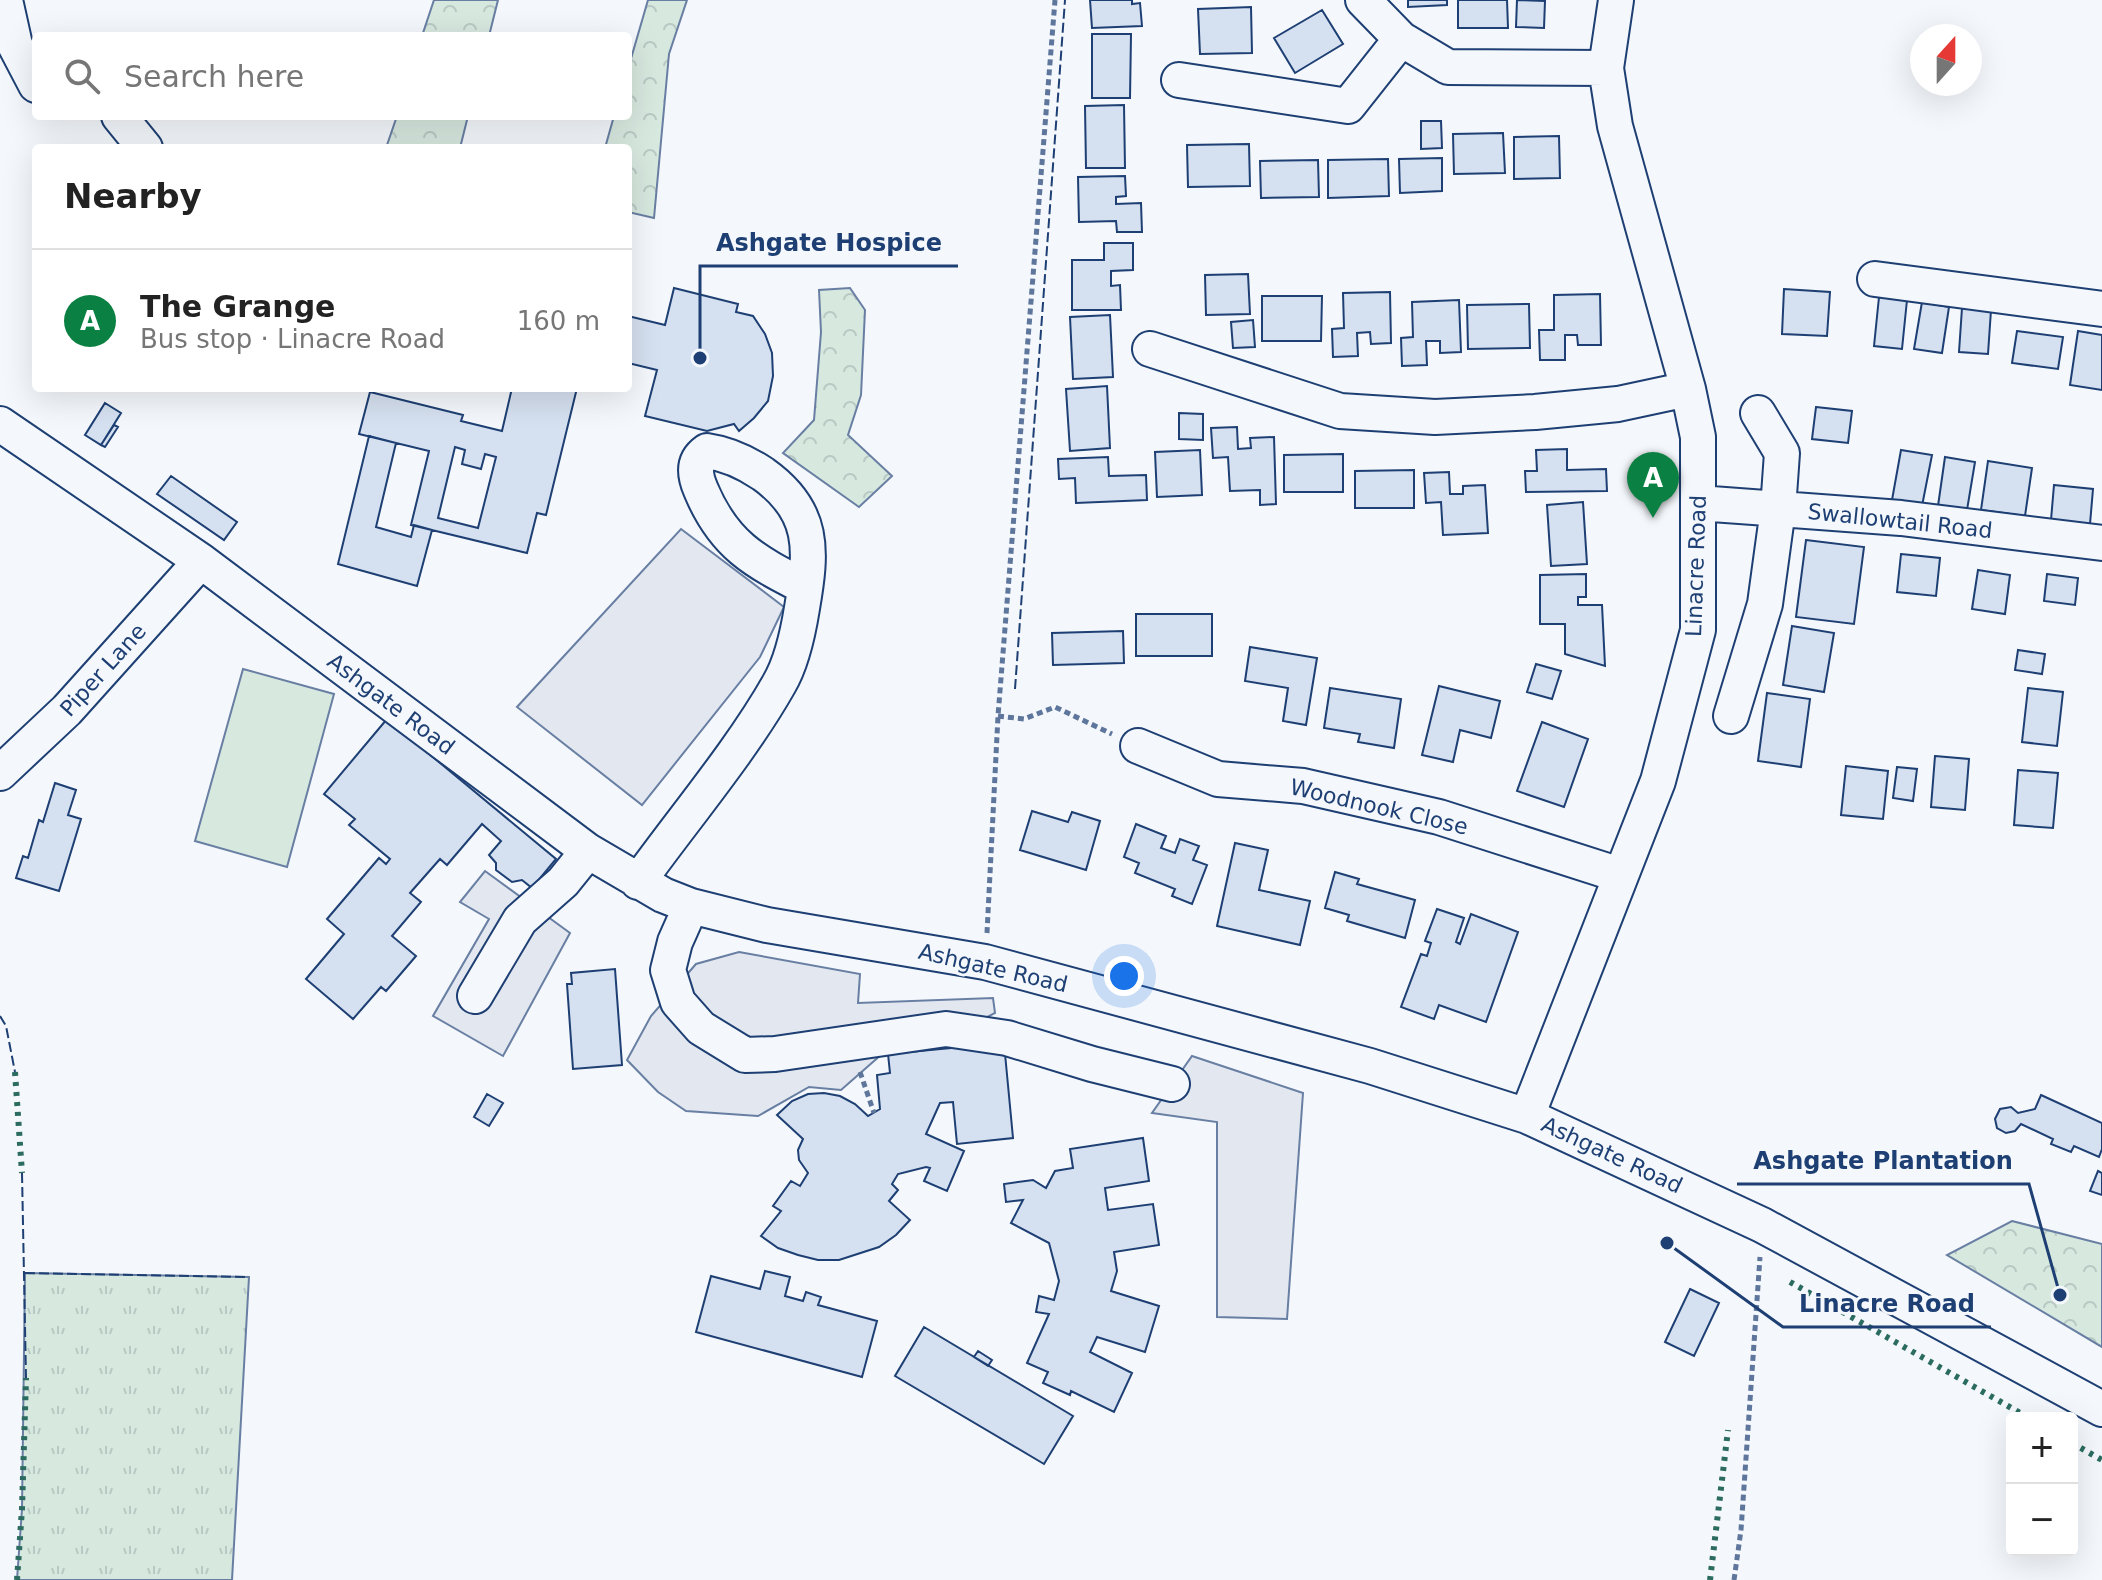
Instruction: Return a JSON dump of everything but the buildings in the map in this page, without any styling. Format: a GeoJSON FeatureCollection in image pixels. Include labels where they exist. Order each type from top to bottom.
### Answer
{"type":"FeatureCollection","features":[{"type":"Feature","properties":{"kind":"street"},"geometry":{"type":"LineString","coordinates":[[5,0],[15,45],[32,77]]}},
{"type":"Feature","properties":{"kind":"street"},"geometry":{"type":"LineString","coordinates":[[1363,0],[1401,39],[1448,67],[1606,68]]}},
{"type":"Feature","properties":{"kind":"street","name":"Linacre Road"},"geometry":{"type":"LineString","coordinates":[[1527,1116],[1658,781],[1698,630],[1698,437],[1688,389],[1615,126],[1606,68],[1616,0]]}},
{"type":"Feature","properties":{"kind":"street"},"geometry":{"type":"LineString","coordinates":[[1179,80],[1348,106],[1401,39]]}},
{"type":"Feature","properties":{"kind":"street"},"geometry":{"type":"LineString","coordinates":[[125,120],[142,144]]}},
{"type":"Feature","properties":{"kind":"street"},"geometry":{"type":"LineString","coordinates":[[1875,279],[2102,309]]}},
{"type":"Feature","properties":{"kind":"street"},"geometry":{"type":"LineString","coordinates":[[1150,349],[1340,411],[1435,417],[1535,412],[1618,404],[1688,389]]}},
{"type":"Feature","properties":{"kind":"street"},"geometry":{"type":"LineString","coordinates":[[1731,716],[1765,604],[1778,509],[1782,453],[1758,413]]}},
{"type":"Feature","properties":{"kind":"street","name":"Ashgate Road"},"geometry":{"type":"LineString","coordinates":[[0,424],[201,561],[588,851],[638,882],[691,906],[767,925],[985,962],[1370,1066],[1527,1116],[1762,1225],[2102,1409]]}},
{"type":"Feature","properties":{"kind":"street","name":"Swallowtail Road"},"geometry":{"type":"LineString","coordinates":[[1698,503],[1901,518],[2102,543]]}},
{"type":"Feature","properties":{"kind":"street","name":"Piper Lane"},"geometry":{"type":"LineString","coordinates":[[0,773],[67,710],[201,561]]}},
{"type":"Feature","properties":{"kind":"street"},"geometry":{"type":"LineString","coordinates":[[638,882],[779,685],[799,629],[805,587]]}},
{"type":"Feature","properties":{"kind":"street","name":"Woodnook Close"},"geometry":{"type":"LineString","coordinates":[[1138,746],[1218,779],[1303,786],[1439,817],[1620,875]]}},
{"type":"Feature","properties":{"kind":"street"},"geometry":{"type":"LineString","coordinates":[[475,996],[520,920],[563,882],[588,851]]}},
{"type":"Feature","properties":{"kind":"street"},"geometry":{"type":"LineString","coordinates":[[691,906],[675,942],[668,970],[678,1002],[701,1028],[745,1055],[775,1054],[946,1029],[1007,1038],[1172,1084]]}},
{"type":"Feature","properties":{"kind":"path"},"geometry":{"type":"LineString","coordinates":[[985,962],[998,716],[1055,0]]}},
{"type":"Feature","properties":{"kind":"path"},"geometry":{"type":"LineString","coordinates":[[998,716],[1024,719],[1055,707],[1138,746]]}},
{"type":"Feature","properties":{"kind":"path"},"geometry":{"type":"LineString","coordinates":[[849,1043],[874,1113]]}},
{"type":"Feature","properties":{"kind":"path"},"geometry":{"type":"LineString","coordinates":[[1734,1580],[1741,1530],[1762,1225]]}},
{"type":"Feature","properties":{"kind":"green space"},"geometry":{"type":"Polygon","coordinates":[[[434,0],[498,0],[490,32],[423,32],[434,0]]]}},
{"type":"Feature","properties":{"kind":"green space"},"geometry":{"type":"Polygon","coordinates":[[[648,0],[687,0],[669,54],[654,218],[632,213],[632,144],[606,144],[613,120],[632,120],[632,55],[648,0]]]}},
{"type":"Feature","properties":{"kind":"green space"},"geometry":{"type":"Polygon","coordinates":[[[396,120],[467,120],[461,144],[387,144],[396,120]]]}},
{"type":"Feature","properties":{"kind":"green space"},"geometry":{"type":"Polygon","coordinates":[[[850,288],[865,310],[861,395],[848,435],[892,476],[859,507],[783,453],[814,420],[821,332],[819,290],[850,288]]]}},
{"type":"Feature","properties":{"kind":"green space"},"geometry":{"type":"Polygon","coordinates":[[[243,669],[334,694],[287,867],[195,841],[243,669]]]}},
{"type":"Feature","properties":{"kind":"green space"},"geometry":{"type":"Polygon","coordinates":[[[2012,1221],[2102,1244],[2102,1347],[1947,1255],[2012,1221]]]}},
{"type":"Feature","properties":{"kind":"green space"},"geometry":{"type":"Polygon","coordinates":[[[25,1273],[249,1277],[232,1580],[17,1580],[22,1509],[25,1273]]]}},
{"type":"Feature","properties":{"kind":"shaded area"},"geometry":{"type":"Polygon","coordinates":[[[681,529],[784,607],[760,657],[642,805],[517,707],[681,529]]]}},
{"type":"Feature","properties":{"kind":"shaded area"},"geometry":{"type":"Polygon","coordinates":[[[485,871],[570,933],[503,1056],[433,1016],[489,919],[460,902],[485,871]]]}},
{"type":"Feature","properties":{"kind":"shaded area"},"geometry":{"type":"Polygon","coordinates":[[[739,952],[860,974],[858,1003],[993,998],[995,1013],[937,1043],[890,1047],[841,1090],[809,1087],[758,1116],[686,1111],[658,1092],[627,1060],[651,1016],[696,964],[739,952]]]}},
{"type":"Feature","properties":{"kind":"shaded area"},"geometry":{"type":"Polygon","coordinates":[[[1192,1056],[1303,1093],[1287,1319],[1217,1317],[1217,1122],[1152,1113],[1192,1056]]]}},
{"type":"Feature","properties":{"kind":"hedge"},"geometry":{"type":"LineString","coordinates":[[15,1072],[22,1173]]}},
{"type":"Feature","properties":{"kind":"hedge"},"geometry":{"type":"LineString","coordinates":[[1790,1282],[2018,1412]]}},
{"type":"Feature","properties":{"kind":"hedge"},"geometry":{"type":"LineString","coordinates":[[17,1580],[26,1378]]}},
{"type":"Feature","properties":{"kind":"hedge"},"geometry":{"type":"LineString","coordinates":[[1710,1580],[1728,1430]]}},
{"type":"Feature","properties":{"kind":"hedge"},"geometry":{"type":"LineString","coordinates":[[2078,1446],[2102,1460]]}},
{"type":"Feature","properties":{"kind":"fence"},"geometry":{"type":"LineString","coordinates":[[1015,689],[1065,0]]}},
{"type":"Feature","properties":{"kind":"fence"},"geometry":{"type":"LineString","coordinates":[[0,1016],[6,1026],[15,1072]]}},
{"type":"Feature","properties":{"kind":"fence"},"geometry":{"type":"LineString","coordinates":[[22,1173],[26,1378]]}},
{"type":"Feature","properties":{"kind":"fence"},"geometry":{"type":"LineString","coordinates":[[25,1273],[249,1277]]}},
{"type":"Feature","properties":{"kind":"place","name":"Ashgate Hospice"},"geometry":{"type":"Point","coordinates":[700,358]}},
{"type":"Feature","properties":{"kind":"place","name":"The Grange"},"geometry":{"type":"Point","coordinates":[1653,518]}},
{"type":"Feature","properties":{"kind":"place","name":"Linacre Road"},"geometry":{"type":"Point","coordinates":[1667,1243]}},
{"type":"Feature","properties":{"kind":"place","name":"Ashgate Plantation"},"geometry":{"type":"Point","coordinates":[2060,1295]}}]}
